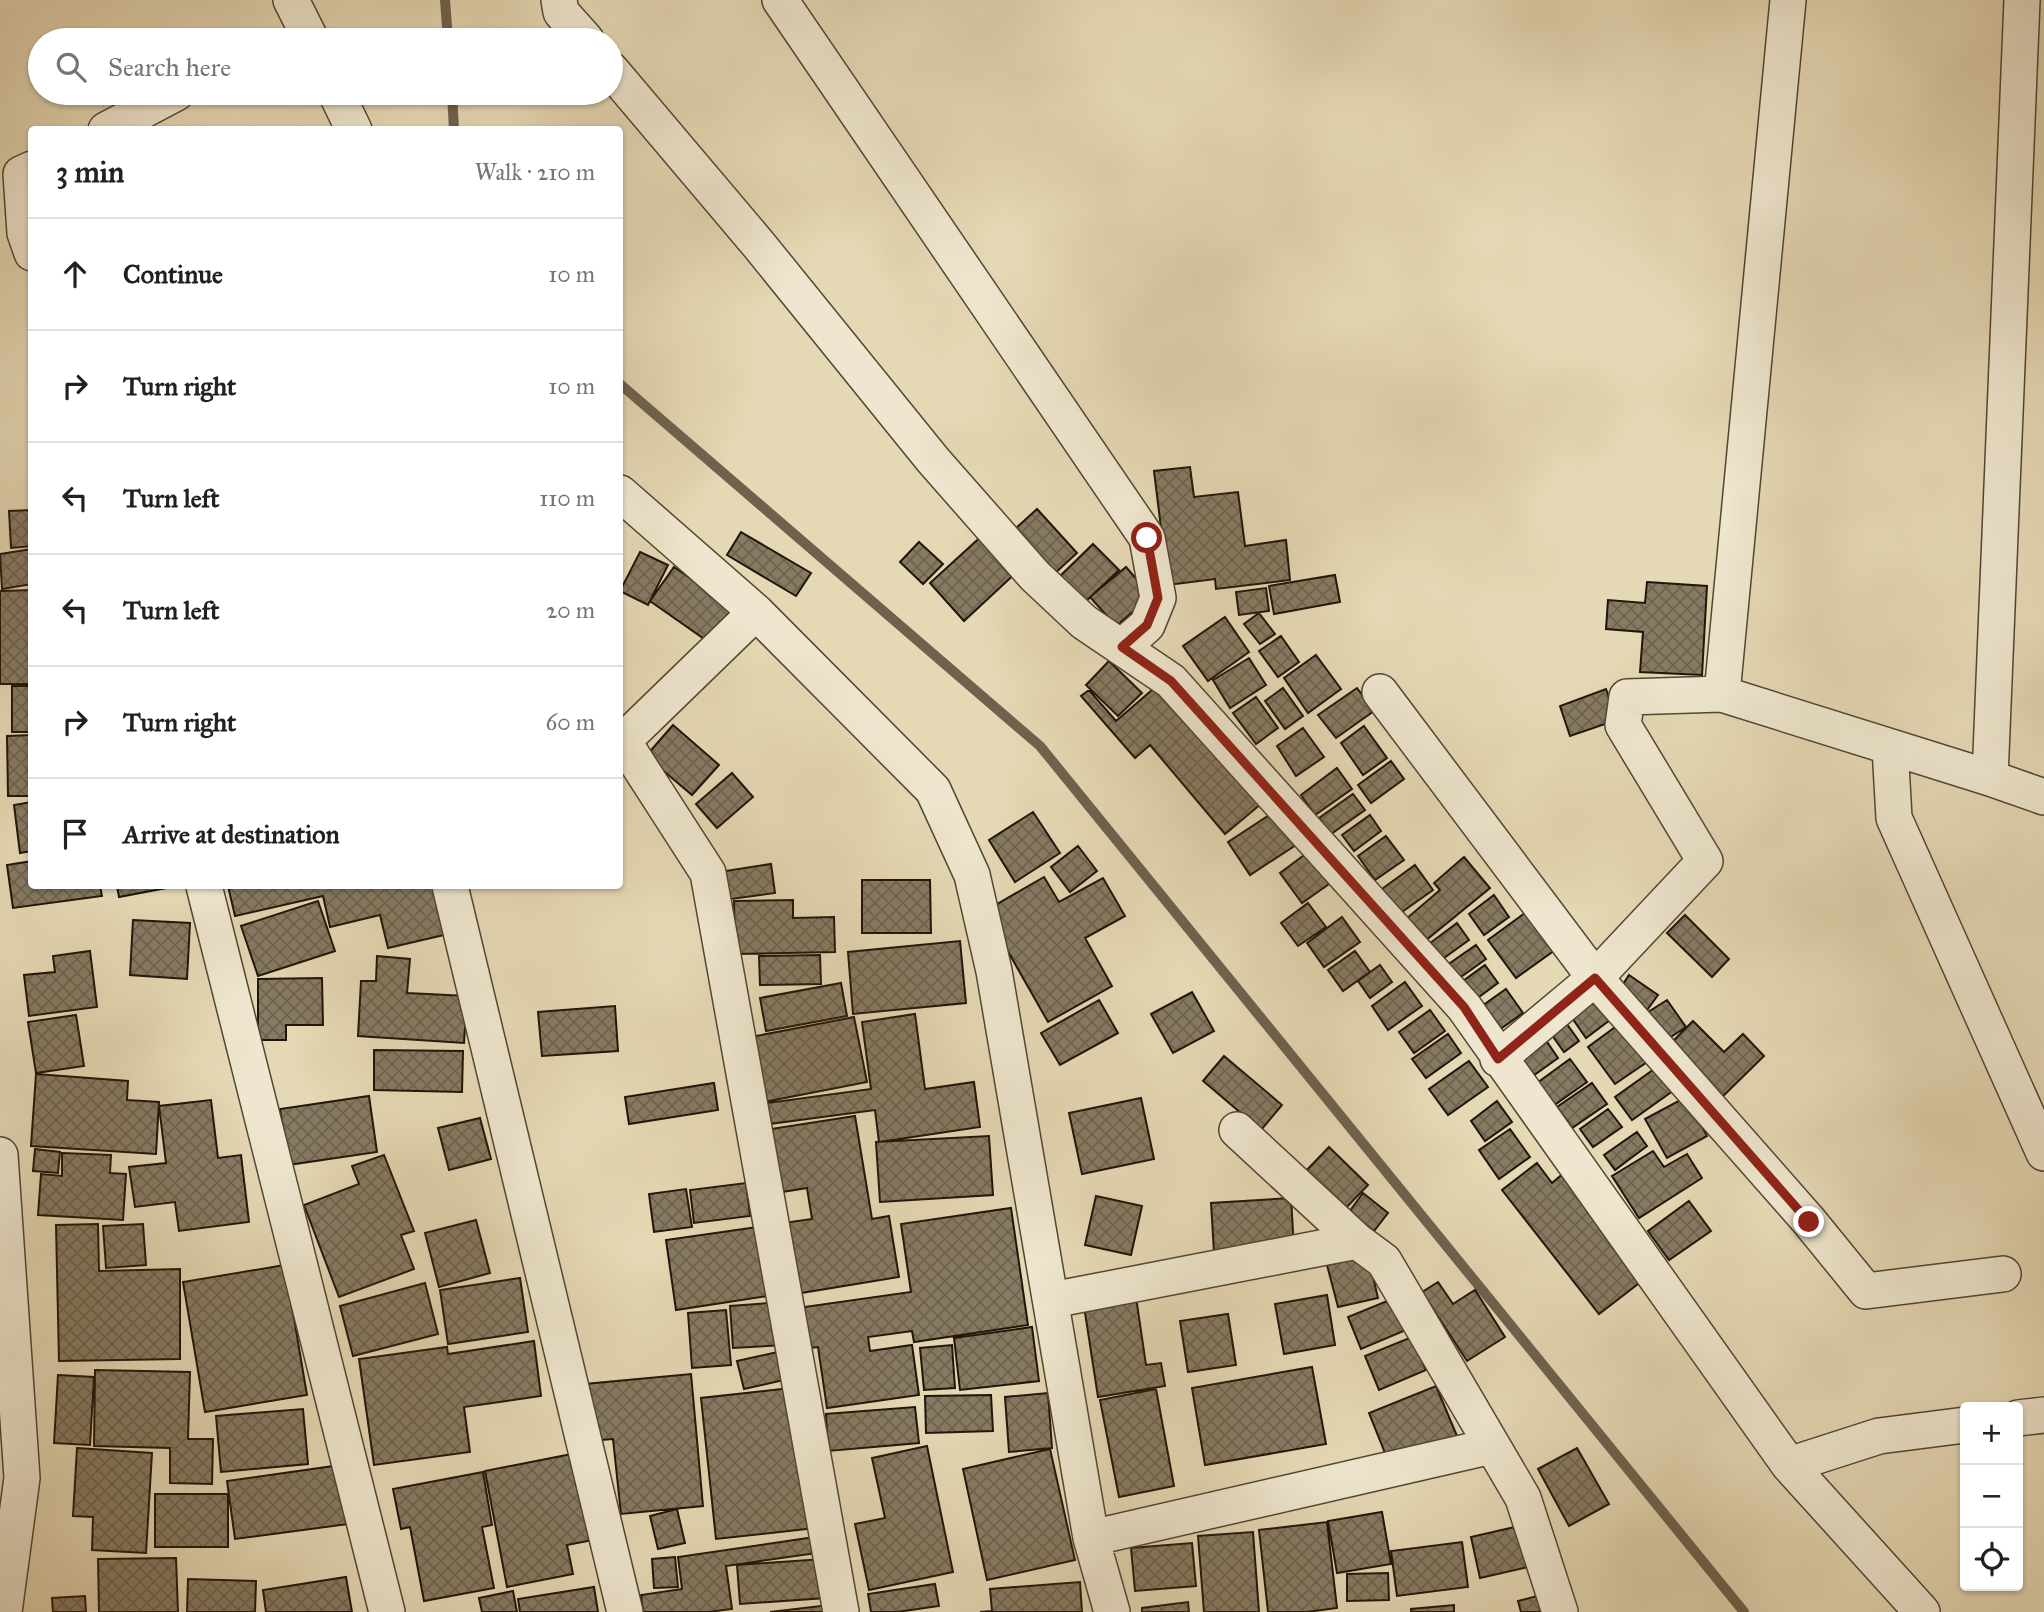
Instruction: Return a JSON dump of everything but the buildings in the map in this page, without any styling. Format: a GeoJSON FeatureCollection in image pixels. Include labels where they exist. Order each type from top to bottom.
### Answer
{"type":"FeatureCollection","features":[{"type":"Feature","properties":{"kind":"street"},"geometry":{"type":"LineString","coordinates":[[559,0],[561,12],[575,28]]}},
{"type":"Feature","properties":{"kind":"street"},"geometry":{"type":"LineString","coordinates":[[780,0],[1147,538],[1158,598],[1147,625],[1122,647]]}},
{"type":"Feature","properties":{"kind":"street"},"geometry":{"type":"LineString","coordinates":[[1722,694],[1787,0]]}},
{"type":"Feature","properties":{"kind":"street"},"geometry":{"type":"LineString","coordinates":[[1990,778],[2022,0]]}},
{"type":"Feature","properties":{"kind":"street"},"geometry":{"type":"LineString","coordinates":[[623,84],[759,245],[933,460],[1035,576],[1084,622],[1171,681],[1464,1007],[1498,1059],[1789,1465],[1922,1612]]}},
{"type":"Feature","properties":{"kind":"street"},"geometry":{"type":"LineString","coordinates":[[114,126],[153,105]]}},
{"type":"Feature","properties":{"kind":"street"},"geometry":{"type":"LineString","coordinates":[[342,105],[352,126]]}},
{"type":"Feature","properties":{"kind":"street"},"geometry":{"type":"LineString","coordinates":[[28,171],[21,174],[25,233],[28,242]]}},
{"type":"Feature","properties":{"kind":"street"},"geometry":{"type":"LineString","coordinates":[[623,496],[756,612],[933,790],[972,875],[994,971],[1091,1538],[1112,1612]]}},
{"type":"Feature","properties":{"kind":"street"},"geometry":{"type":"LineString","coordinates":[[756,612],[623,741],[708,873],[841,1612]]}},
{"type":"Feature","properties":{"kind":"street"},"geometry":{"type":"LineString","coordinates":[[1380,692],[1595,978],[1866,1291],[2003,1274]]}},
{"type":"Feature","properties":{"kind":"street"},"geometry":{"type":"LineString","coordinates":[[1498,1059],[1595,978],[1706,861],[1623,725],[1627,697],[1722,694],[2044,797]]}},
{"type":"Feature","properties":{"kind":"street"},"geometry":{"type":"LineString","coordinates":[[1890,747],[1894,818],[2044,1153]]}},
{"type":"Feature","properties":{"kind":"street"},"geometry":{"type":"LineString","coordinates":[[205,889],[387,1612]]}},
{"type":"Feature","properties":{"kind":"street"},"geometry":{"type":"LineString","coordinates":[[451,889],[625,1612]]}},
{"type":"Feature","properties":{"kind":"street"},"geometry":{"type":"LineString","coordinates":[[1237,1130],[1357,1241],[1384,1261],[1523,1498],[1560,1612]]}},
{"type":"Feature","properties":{"kind":"street"},"geometry":{"type":"LineString","coordinates":[[0,1155],[22,1478],[4,1612]]}},
{"type":"Feature","properties":{"kind":"street"},"geometry":{"type":"LineString","coordinates":[[1052,1300],[1357,1241]]}},
{"type":"Feature","properties":{"kind":"street"},"geometry":{"type":"LineString","coordinates":[[2023,1417],[2044,1415]]}},
{"type":"Feature","properties":{"kind":"street"},"geometry":{"type":"LineString","coordinates":[[1789,1465],[1879,1436],[1960,1426]]}},
{"type":"Feature","properties":{"kind":"street"},"geometry":{"type":"LineString","coordinates":[[1091,1538],[1492,1446]]}},
{"type":"Feature","properties":{"kind":"waterway"},"geometry":{"type":"LineString","coordinates":[[445,0],[447,28]]}},
{"type":"Feature","properties":{"kind":"waterway"},"geometry":{"type":"LineString","coordinates":[[453,105],[454,126]]}},
{"type":"Feature","properties":{"kind":"waterway"},"geometry":{"type":"LineString","coordinates":[[623,387],[1040,746],[1744,1612]]}},
{"type":"Feature","properties":{"kind":"route"},"geometry":{"type":"LineString","coordinates":[[1147,538],[1158,598],[1147,625],[1122,647],[1171,681],[1464,1007],[1498,1059],[1595,978],[1809,1222]]}}]}
